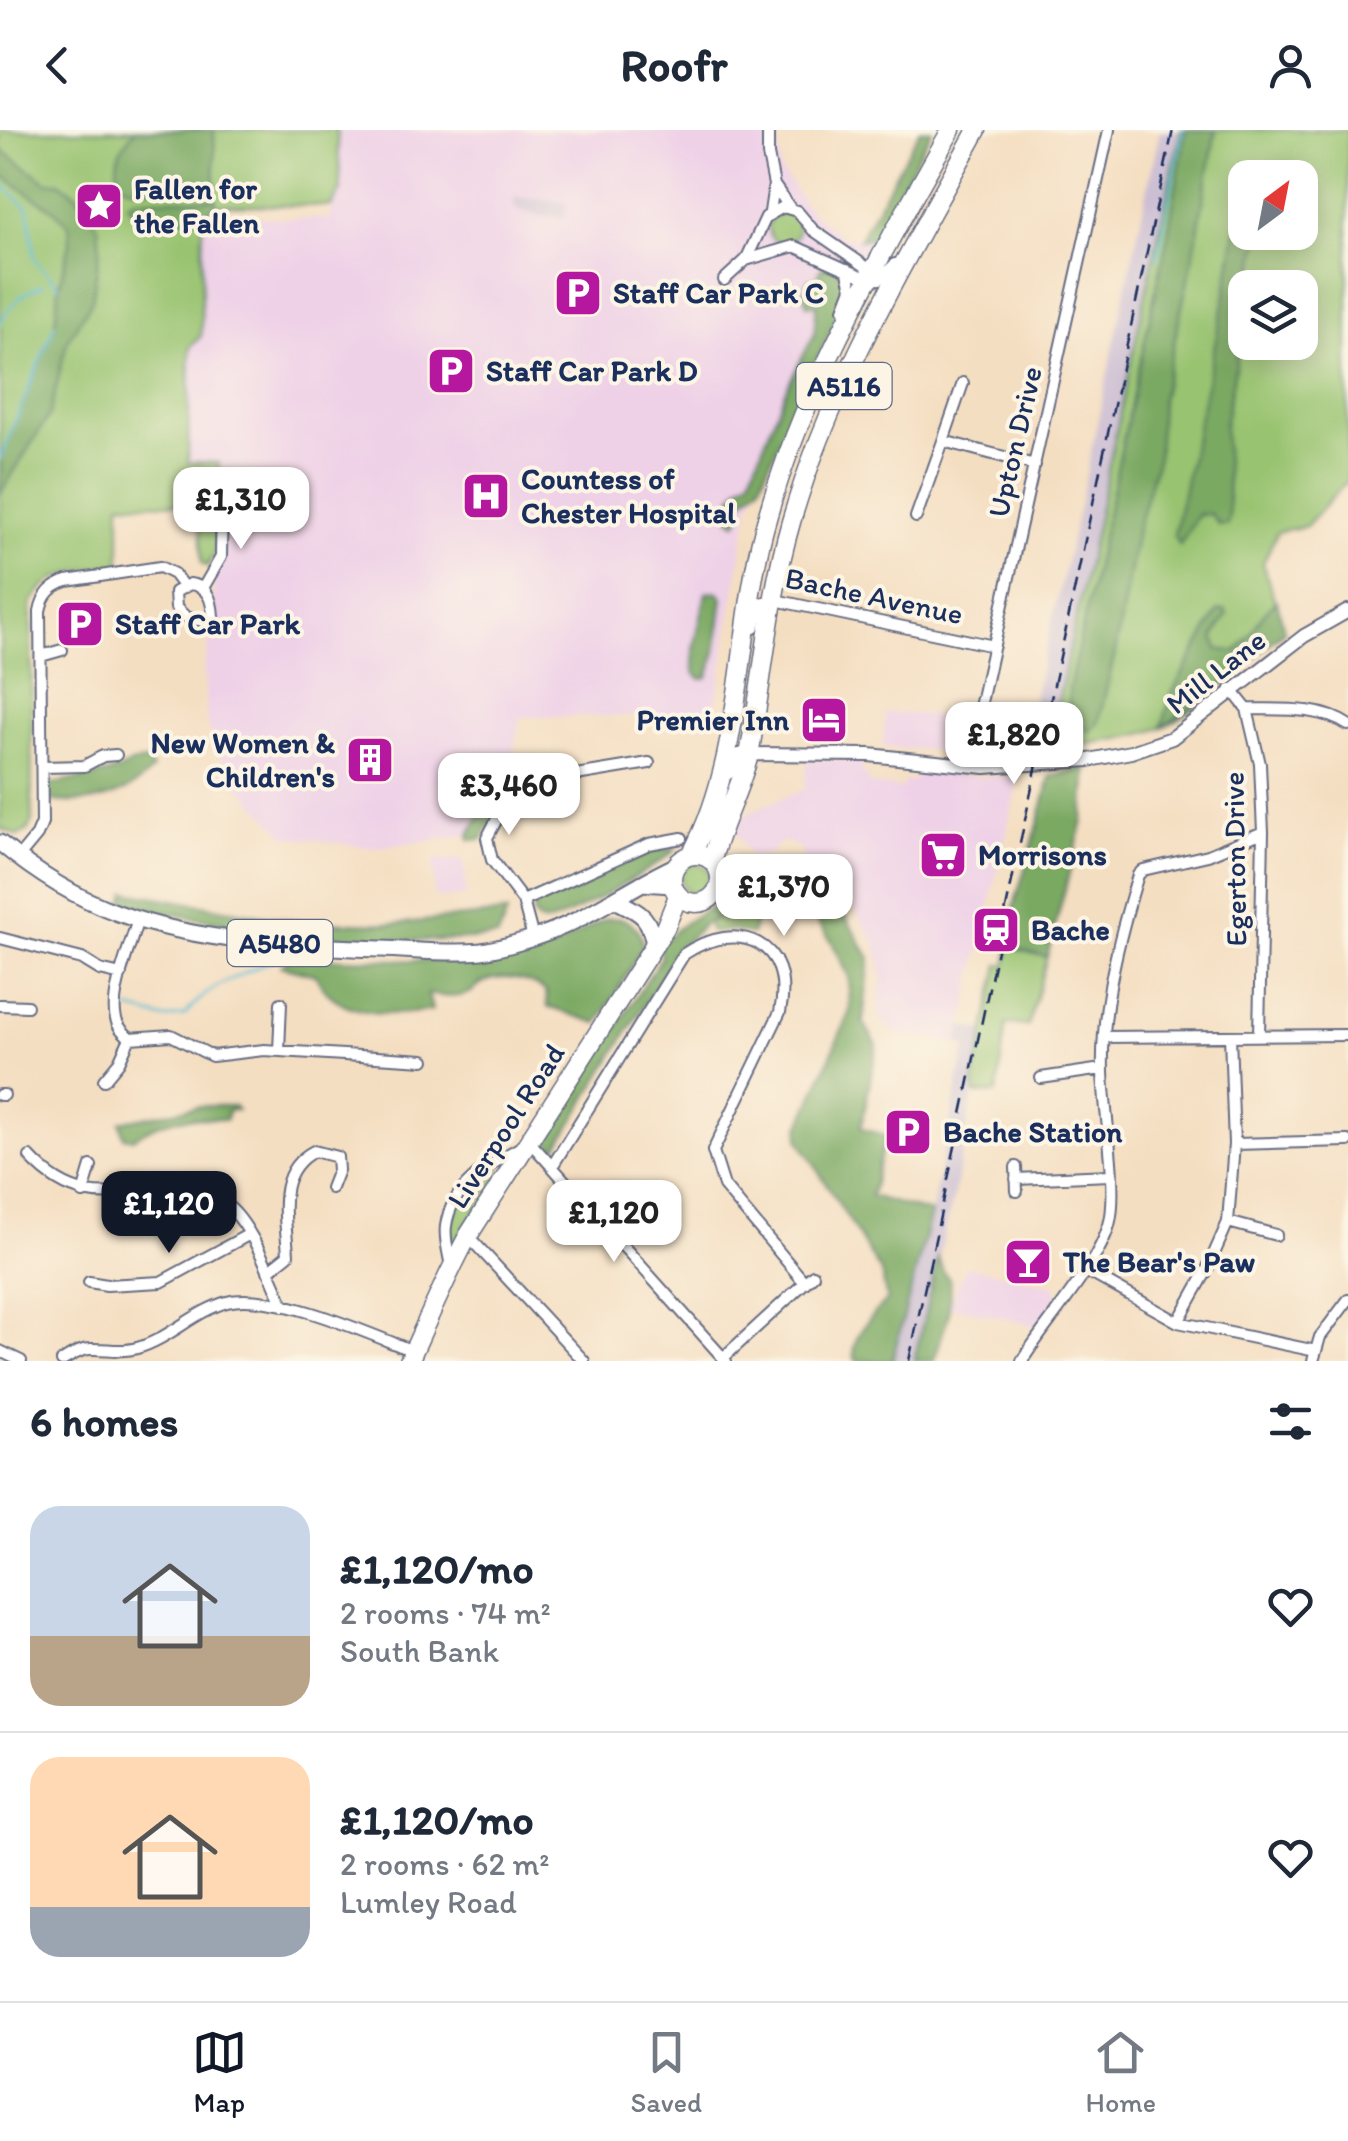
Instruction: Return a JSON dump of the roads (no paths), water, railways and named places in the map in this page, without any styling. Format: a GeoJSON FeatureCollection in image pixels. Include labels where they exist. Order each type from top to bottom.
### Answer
{"type":"FeatureCollection","features":[{"type":"Feature","properties":{"kind":"highway","name":"A5116"},"geometry":{"type":"LineString","coordinates":[[952,130],[825,368],[784,466],[763,533],[718,794],[683,860],[682,895],[710,900],[718,890],[720,872],[712,860],[740,791],[790,525],[826,423],[978,130]]}},
{"type":"Feature","properties":{"kind":"highway"},"geometry":{"type":"LineString","coordinates":[[825,368],[853,330],[874,288],[882,287],[888,299]]}},
{"type":"Feature","properties":{"kind":"highway"},"geometry":{"type":"LineString","coordinates":[[683,860],[712,860]]}},
{"type":"Feature","properties":{"kind":"highway","name":"Liverpool Road"},"geometry":{"type":"LineString","coordinates":[[411,1356],[468,1236],[654,946],[682,895]]}},
{"type":"Feature","properties":{"kind":"main road","name":"A5480"},"geometry":{"type":"LineString","coordinates":[[0,843],[73,894],[138,919],[261,942],[341,948],[482,951],[533,938],[616,900],[638,883],[683,860]]}},
{"type":"Feature","properties":{"kind":"main road"},"geometry":{"type":"LineString","coordinates":[[638,883],[682,895]]}},
{"type":"Feature","properties":{"kind":"main road"},"geometry":{"type":"LineString","coordinates":[[616,900],[646,918],[652,926],[654,946]]}},
{"type":"Feature","properties":{"kind":"street"},"geometry":{"type":"LineString","coordinates":[[724,280],[746,260],[770,212],[774,184],[768,130]]}},
{"type":"Feature","properties":{"kind":"street","name":"Upton Drive"},"geometry":{"type":"LineString","coordinates":[[966,765],[1110,130]]}},
{"type":"Feature","properties":{"kind":"street"},"geometry":{"type":"LineString","coordinates":[[763,228],[767,240],[875,276],[892,268],[925,210],[964,154]]}},
{"type":"Feature","properties":{"kind":"street"},"geometry":{"type":"LineString","coordinates":[[774,184],[804,222],[875,276],[888,290],[888,299]]}},
{"type":"Feature","properties":{"kind":"street"},"geometry":{"type":"LineString","coordinates":[[770,212],[790,208]]}},
{"type":"Feature","properties":{"kind":"street"},"geometry":{"type":"LineString","coordinates":[[746,260],[788,247],[803,236],[804,222]]}},
{"type":"Feature","properties":{"kind":"street"},"geometry":{"type":"LineString","coordinates":[[825,368],[852,288],[846,268]]}},
{"type":"Feature","properties":{"kind":"street"},"geometry":{"type":"LineString","coordinates":[[916,517],[963,383]]}},
{"type":"Feature","properties":{"kind":"street"},"geometry":{"type":"LineString","coordinates":[[944,442],[1036,466]]}},
{"type":"Feature","properties":{"kind":"street"},"geometry":{"type":"LineString","coordinates":[[203,588],[221,557],[222,498],[229,484]]}},
{"type":"Feature","properties":{"kind":"street"},"geometry":{"type":"LineString","coordinates":[[18,858],[40,828],[40,611],[44,598],[54,586],[76,579],[160,567],[174,574],[183,586]]}},
{"type":"Feature","properties":{"kind":"street"},"geometry":{"type":"LineString","coordinates":[[183,586],[203,588],[210,598],[213,616],[207,622],[186,617],[176,608],[175,592],[183,586]]}},
{"type":"Feature","properties":{"kind":"street","name":"Bache Avenue"},"geometry":{"type":"LineString","coordinates":[[739,676],[758,608],[767,600],[994,646]]}},
{"type":"Feature","properties":{"kind":"street","name":"Mill Lane"},"geometry":{"type":"LineString","coordinates":[[749,756],[869,755],[966,765],[1061,763],[1131,752],[1172,738],[1304,636],[1348,611]]}},
{"type":"Feature","properties":{"kind":"street"},"geometry":{"type":"LineString","coordinates":[[40,656],[62,650]]}},
{"type":"Feature","properties":{"kind":"street","name":"Egerton Drive"},"geometry":{"type":"LineString","coordinates":[[1231,689],[1247,709],[1260,764],[1260,1036]]}},
{"type":"Feature","properties":{"kind":"street"},"geometry":{"type":"LineString","coordinates":[[1247,709],[1306,711],[1348,724]]}},
{"type":"Feature","properties":{"kind":"street"},"geometry":{"type":"LineString","coordinates":[[42,767],[84,766],[102,756],[116,754]]}},
{"type":"Feature","properties":{"kind":"street"},"geometry":{"type":"LineString","coordinates":[[718,794],[735,756],[749,756]]}},
{"type":"Feature","properties":{"kind":"street"},"geometry":{"type":"LineString","coordinates":[[533,938],[523,900],[492,860],[488,838],[497,816],[521,784],[649,763]]}},
{"type":"Feature","properties":{"kind":"street"},"geometry":{"type":"LineString","coordinates":[[1022,1361],[1085,1270],[1109,1226],[1104,1038],[1109,995],[1138,875],[1143,870],[1246,842],[1263,832]]}},
{"type":"Feature","properties":{"kind":"street"},"geometry":{"type":"LineString","coordinates":[[523,900],[648,844],[682,838]]}},
{"type":"Feature","properties":{"kind":"street"},"geometry":{"type":"LineString","coordinates":[[1246,842],[1262,854]]}},
{"type":"Feature","properties":{"kind":"street"},"geometry":{"type":"LineString","coordinates":[[138,919],[121,974],[114,1015],[119,1028],[130,1038],[171,1035],[212,1056],[279,1051],[424,1060]]}},
{"type":"Feature","properties":{"kind":"street"},"geometry":{"type":"LineString","coordinates":[[451,1268],[445,1230],[451,1206],[476,1174],[530,1142],[725,1359],[809,1279],[724,1186],[714,1151],[780,1012],[784,992],[780,972],[768,952],[750,938],[728,935],[704,940],[684,954],[553,1165]]}},
{"type":"Feature","properties":{"kind":"street"},"geometry":{"type":"LineString","coordinates":[[0,938],[82,959],[100,970],[121,974]]}},
{"type":"Feature","properties":{"kind":"street"},"geometry":{"type":"LineString","coordinates":[[279,1051],[281,1003]]}},
{"type":"Feature","properties":{"kind":"street"},"geometry":{"type":"LineString","coordinates":[[0,1004],[26,1006]]}},
{"type":"Feature","properties":{"kind":"street"},"geometry":{"type":"LineString","coordinates":[[1104,1038],[1348,1035]]}},
{"type":"Feature","properties":{"kind":"street"},"geometry":{"type":"LineString","coordinates":[[1178,1322],[1228,1222],[1234,1144],[1230,1036]]}},
{"type":"Feature","properties":{"kind":"street"},"geometry":{"type":"LineString","coordinates":[[104,1080],[119,1062],[130,1038]]}},
{"type":"Feature","properties":{"kind":"street"},"geometry":{"type":"LineString","coordinates":[[1042,1078],[1056,1080],[1102,1069]]}},
{"type":"Feature","properties":{"kind":"street"},"geometry":{"type":"LineString","coordinates":[[1234,1144],[1348,1141]]}},
{"type":"Feature","properties":{"kind":"street"},"geometry":{"type":"LineString","coordinates":[[337,1157],[348,1149]]}},
{"type":"Feature","properties":{"kind":"street"},"geometry":{"type":"LineString","coordinates":[[268,1271],[288,1254],[285,1188],[298,1160],[314,1151],[337,1157]]}},
{"type":"Feature","properties":{"kind":"street"},"geometry":{"type":"LineString","coordinates":[[30,1157],[61,1184],[83,1193],[110,1196],[153,1186],[176,1186],[204,1194],[232,1210],[284,1306]]}},
{"type":"Feature","properties":{"kind":"street"},"geometry":{"type":"LineString","coordinates":[[331,1188],[338,1170],[337,1157]]}},
{"type":"Feature","properties":{"kind":"street"},"geometry":{"type":"LineString","coordinates":[[83,1193],[92,1166]]}},
{"type":"Feature","properties":{"kind":"street"},"geometry":{"type":"LineString","coordinates":[[1016,1179],[1110,1174]]}},
{"type":"Feature","properties":{"kind":"street"},"geometry":{"type":"LineString","coordinates":[[1228,1222],[1276,1235]]}},
{"type":"Feature","properties":{"kind":"street"},"geometry":{"type":"LineString","coordinates":[[89,1282],[161,1282],[248,1235]]}},
{"type":"Feature","properties":{"kind":"street"},"geometry":{"type":"LineString","coordinates":[[468,1236],[584,1361]]}},
{"type":"Feature","properties":{"kind":"street"},"geometry":{"type":"LineString","coordinates":[[1085,1270],[1178,1322],[1315,1356],[1320,1337],[1348,1300]]}},
{"type":"Feature","properties":{"kind":"street"},"geometry":{"type":"LineString","coordinates":[[62,1361],[86,1348],[124,1356],[224,1302],[242,1300],[284,1306],[411,1356]]}},
{"type":"Feature","properties":{"kind":"street"},"geometry":{"type":"LineString","coordinates":[[0,1350],[21,1361]]}},
{"type":"Feature","properties":{"kind":"waterway"},"geometry":{"type":"LineString","coordinates":[[1157,259],[1183,130]]}},
{"type":"Feature","properties":{"kind":"waterway"},"geometry":{"type":"LineString","coordinates":[[0,182],[28,208],[35,260],[59,286]]}},
{"type":"Feature","properties":{"kind":"waterway"},"geometry":{"type":"LineString","coordinates":[[0,323],[17,300],[43,285]]}},
{"type":"Feature","properties":{"kind":"waterway"},"geometry":{"type":"LineString","coordinates":[[0,459],[55,324]]}},
{"type":"Feature","properties":{"kind":"waterway"},"geometry":{"type":"LineString","coordinates":[[129,1009],[166,1019],[185,1015],[218,986],[281,955]]}},
{"type":"Feature","properties":{"kind":"railway"},"geometry":{"type":"LineString","coordinates":[[909,1361],[1173,130]]}},
{"type":"Feature","properties":{"kind":"place","name":"Fallen for the Fallen"},"geometry":{"type":"Point","coordinates":[99,206]}},
{"type":"Feature","properties":{"kind":"place","name":"Staff Car Park C"},"geometry":{"type":"Point","coordinates":[578,293]}},
{"type":"Feature","properties":{"kind":"place","name":"Staff Car Park D"},"geometry":{"type":"Point","coordinates":[451,371]}},
{"type":"Feature","properties":{"kind":"place","name":"Countess of Chester Hospital"},"geometry":{"type":"Point","coordinates":[486,496]}},
{"type":"Feature","properties":{"kind":"place","name":"Staff Car Park"},"geometry":{"type":"Point","coordinates":[80,624]}},
{"type":"Feature","properties":{"kind":"place","name":"Premier Inn"},"geometry":{"type":"Point","coordinates":[824,720]}},
{"type":"Feature","properties":{"kind":"place","name":"New Women & Children's"},"geometry":{"type":"Point","coordinates":[370,760]}},
{"type":"Feature","properties":{"kind":"place","name":"Morrisons"},"geometry":{"type":"Point","coordinates":[943,855]}},
{"type":"Feature","properties":{"kind":"place","name":"Bache"},"geometry":{"type":"Point","coordinates":[996,930]}},
{"type":"Feature","properties":{"kind":"place","name":"Bache Station"},"geometry":{"type":"Point","coordinates":[908,1132]}},
{"type":"Feature","properties":{"kind":"place","name":"The Bear's Paw"},"geometry":{"type":"Point","coordinates":[1028,1262]}}]}
